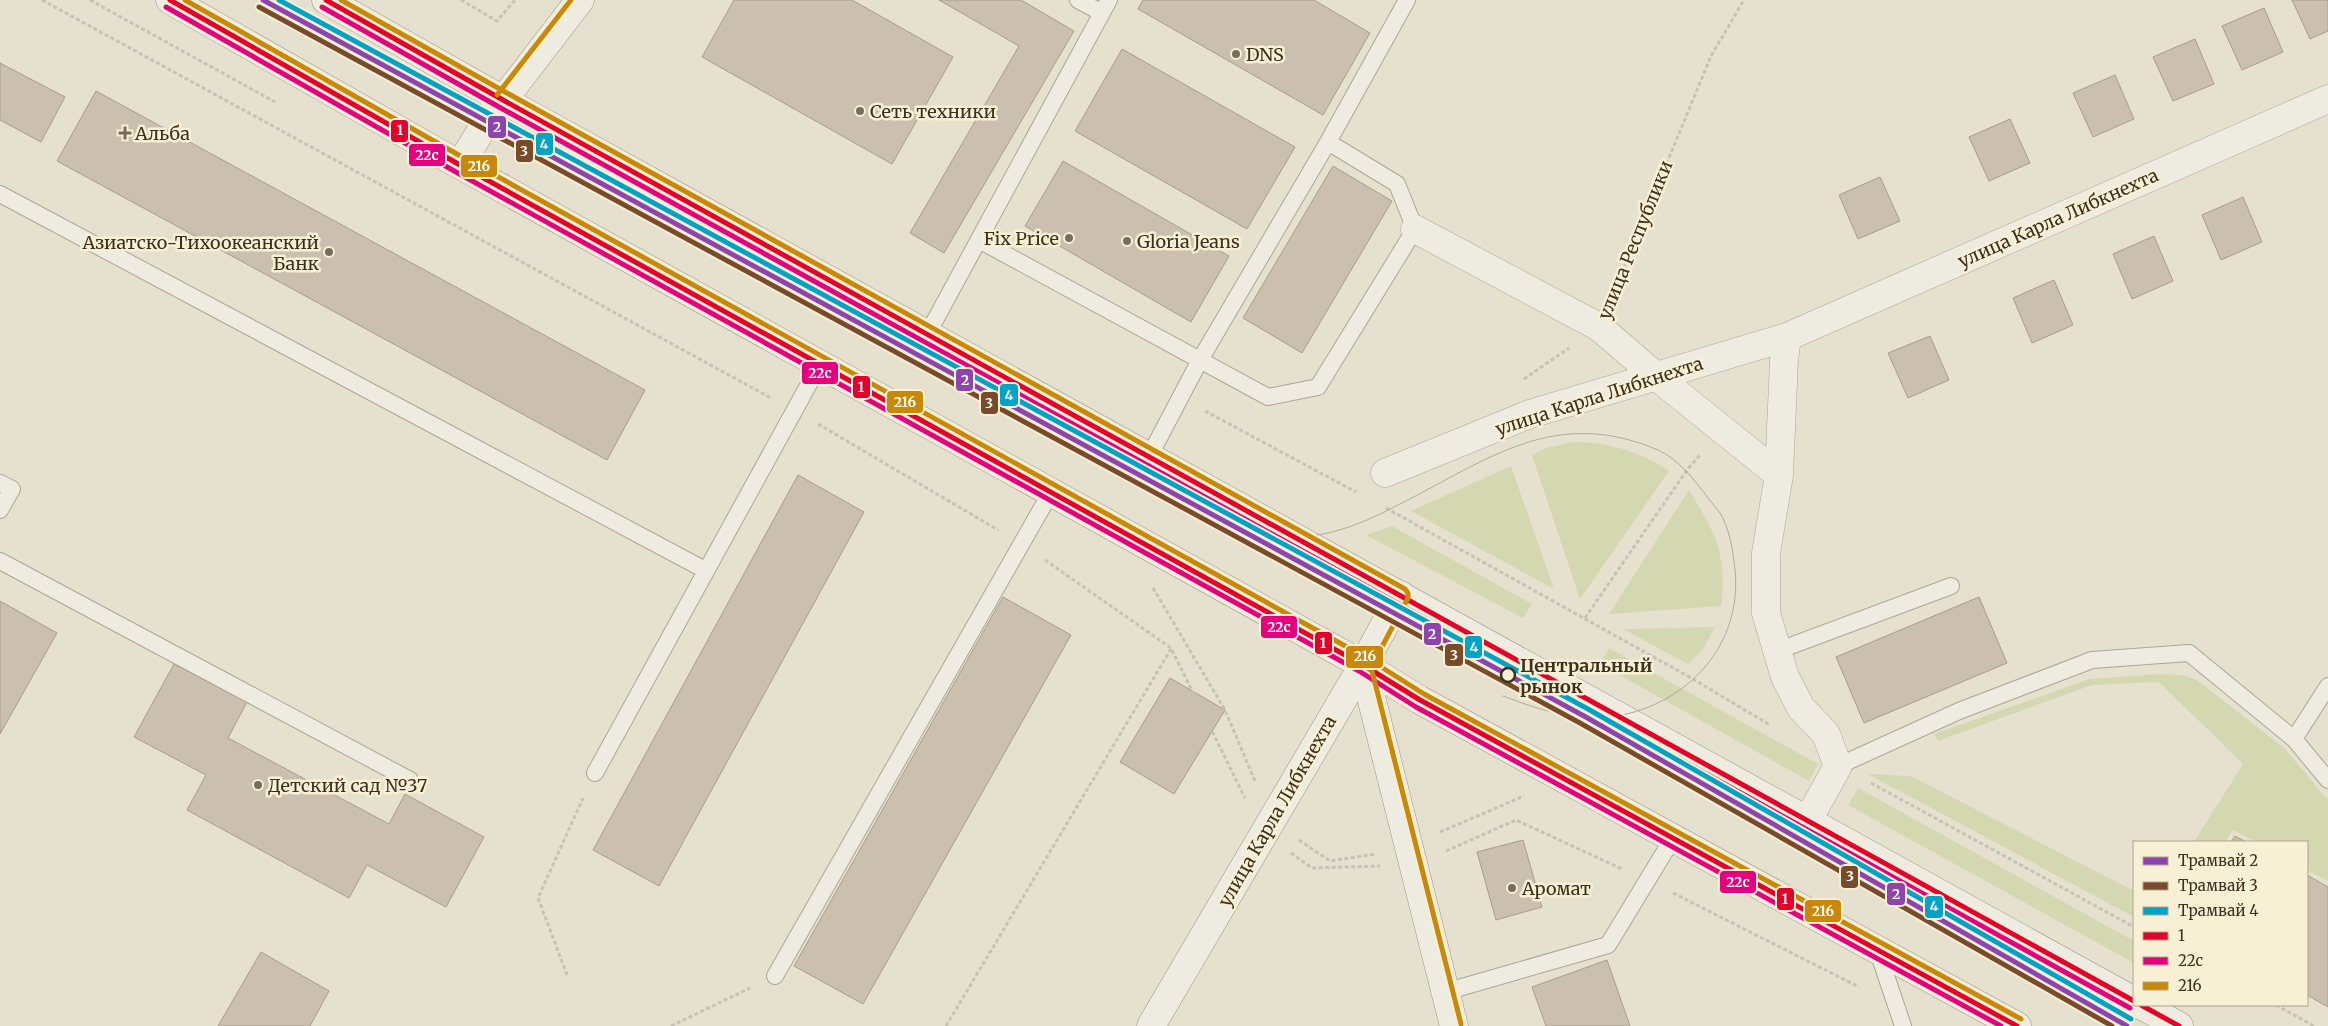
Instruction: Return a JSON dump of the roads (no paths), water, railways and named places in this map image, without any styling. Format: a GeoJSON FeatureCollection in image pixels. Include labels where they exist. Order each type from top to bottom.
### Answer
{"type":"FeatureCollection","features":[{"type":"Feature","properties":{"kind":"main road"},"geometry":{"type":"LineString","coordinates":[[170,0],[460,165],[1051,492],[1363,666],[1420,700],[2018,1026]]}},
{"type":"Feature","properties":{"kind":"main road"},"geometry":{"type":"LineString","coordinates":[[326,0],[502,100],[2133,1000]]}},
{"type":"Feature","properties":{"kind":"main road"},"geometry":{"type":"LineString","coordinates":[[460,165],[502,100],[580,0]]}},
{"type":"Feature","properties":{"kind":"main road","name":"улица Карла Либкнехта"},"geometry":{"type":"LineString","coordinates":[[1385,473],[1530,414],[1787,337],[2328,99]]}},
{"type":"Feature","properties":{"kind":"main road"},"geometry":{"type":"LineString","coordinates":[[1415,229],[1599,327],[1657,377],[1779,475]]}},
{"type":"Feature","properties":{"kind":"main road"},"geometry":{"type":"LineString","coordinates":[[1787,337],[1784,360],[1779,475],[1766,553],[1766,613],[1776,651],[1786,677],[1801,708],[1826,734],[1838,766],[1808,820]]}},
{"type":"Feature","properties":{"kind":"main road","name":"улица Карла Либкнехта"},"geometry":{"type":"LineString","coordinates":[[1151,1026],[1363,666],[1401,595]]}},
{"type":"Feature","properties":{"kind":"main road"},"geometry":{"type":"LineString","coordinates":[[1363,666],[1454,1026]]}},
{"type":"Feature","properties":{"kind":"main road"},"geometry":{"type":"LineString","coordinates":[[2143,1006],[2179,1026]]}},
{"type":"Feature","properties":{"kind":"lane"},"geometry":{"type":"LineString","coordinates":[[927,335],[1105,7],[1078,0]]}},
{"type":"Feature","properties":{"kind":"lane"},"geometry":{"type":"LineString","coordinates":[[1149,457],[1200,360],[1328,142],[1407,0]]}},
{"type":"Feature","properties":{"kind":"lane"},"geometry":{"type":"LineString","coordinates":[[979,240],[1268,398],[1318,387],[1415,229],[1397,184],[1328,142]]}},
{"type":"Feature","properties":{"kind":"lane"},"geometry":{"type":"LineString","coordinates":[[0,194],[705,570]]}},
{"type":"Feature","properties":{"kind":"lane"},"geometry":{"type":"LineString","coordinates":[[595,773],[820,364]]}},
{"type":"Feature","properties":{"kind":"lane"},"geometry":{"type":"LineString","coordinates":[[0,483],[12,489],[0,510]]}},
{"type":"Feature","properties":{"kind":"lane"},"geometry":{"type":"LineString","coordinates":[[775,976],[1051,492]]}},
{"type":"Feature","properties":{"kind":"lane"},"geometry":{"type":"LineString","coordinates":[[0,561],[410,780]]}},
{"type":"Feature","properties":{"kind":"lane"},"geometry":{"type":"LineString","coordinates":[[1776,651],[1951,586]]}},
{"type":"Feature","properties":{"kind":"lane"},"geometry":{"type":"LineString","coordinates":[[1838,766],[1959,711],[2092,660],[2189,653],[2294,739],[2328,780]]}},
{"type":"Feature","properties":{"kind":"lane"},"geometry":{"type":"LineString","coordinates":[[2294,739],[2328,686]]}},
{"type":"Feature","properties":{"kind":"lane"},"geometry":{"type":"LineString","coordinates":[[1445,992],[1608,945],[1673,838]]}},
{"type":"Feature","properties":{"kind":"lane"},"geometry":{"type":"LineString","coordinates":[[1877,949],[1903,1026]]}},
{"type":"Feature","properties":{"kind":"tram line","name":"2"},"geometry":{"type":"LineString","coordinates":[[263,0],[1584,716],[2127,1026]]}},
{"type":"Feature","properties":{"kind":"tram line","name":"4"},"geometry":{"type":"LineString","coordinates":[[279,0],[1588,709],[2131,1019]]}},
{"type":"Feature","properties":{"kind":"tram line","name":"3"},"geometry":{"type":"LineString","coordinates":[[259,7],[1580,723],[2112,1026]]}},
{"type":"Feature","properties":{"kind":"tram line"},"geometry":{"type":"LineString","coordinates":[[1225,519],[1258,531],[1284,537],[1307,536],[1335,531],[1374,517],[1463,470],[1494,456],[1524,444],[1555,436],[1587,434],[1621,438],[1658,450],[1672,458],[1690,475],[1720,513],[1728,531],[1732,550],[1736,590],[1732,616],[1723,640],[1710,661],[1692,680],[1672,695],[1648,707],[1622,715],[1591,718],[1576,717],[1546,711],[1503,696]]}},
{"type":"Feature","properties":{"kind":"place","name":"DNS"},"geometry":{"type":"Point","coordinates":[1236,54]}},
{"type":"Feature","properties":{"kind":"place","name":"Сеть техники"},"geometry":{"type":"Point","coordinates":[860,111]}},
{"type":"Feature","properties":{"kind":"place","name":"Альба"},"geometry":{"type":"Point","coordinates":[125,133]}},
{"type":"Feature","properties":{"kind":"place","name":"Fix Price"},"geometry":{"type":"Point","coordinates":[1069,238]}},
{"type":"Feature","properties":{"kind":"place","name":"Gloria Jeans"},"geometry":{"type":"Point","coordinates":[1127,241]}},
{"type":"Feature","properties":{"kind":"place","name":"Азиатско-Тихоокеанский Банк"},"geometry":{"type":"Point","coordinates":[329,252]}},
{"type":"Feature","properties":{"kind":"place","name":"Центральный рынок"},"geometry":{"type":"Point","coordinates":[1508,675]}},
{"type":"Feature","properties":{"kind":"place","name":"Детский сад №37"},"geometry":{"type":"Point","coordinates":[258,785]}},
{"type":"Feature","properties":{"kind":"place","name":"Аромат"},"geometry":{"type":"Point","coordinates":[1512,888]}}]}
